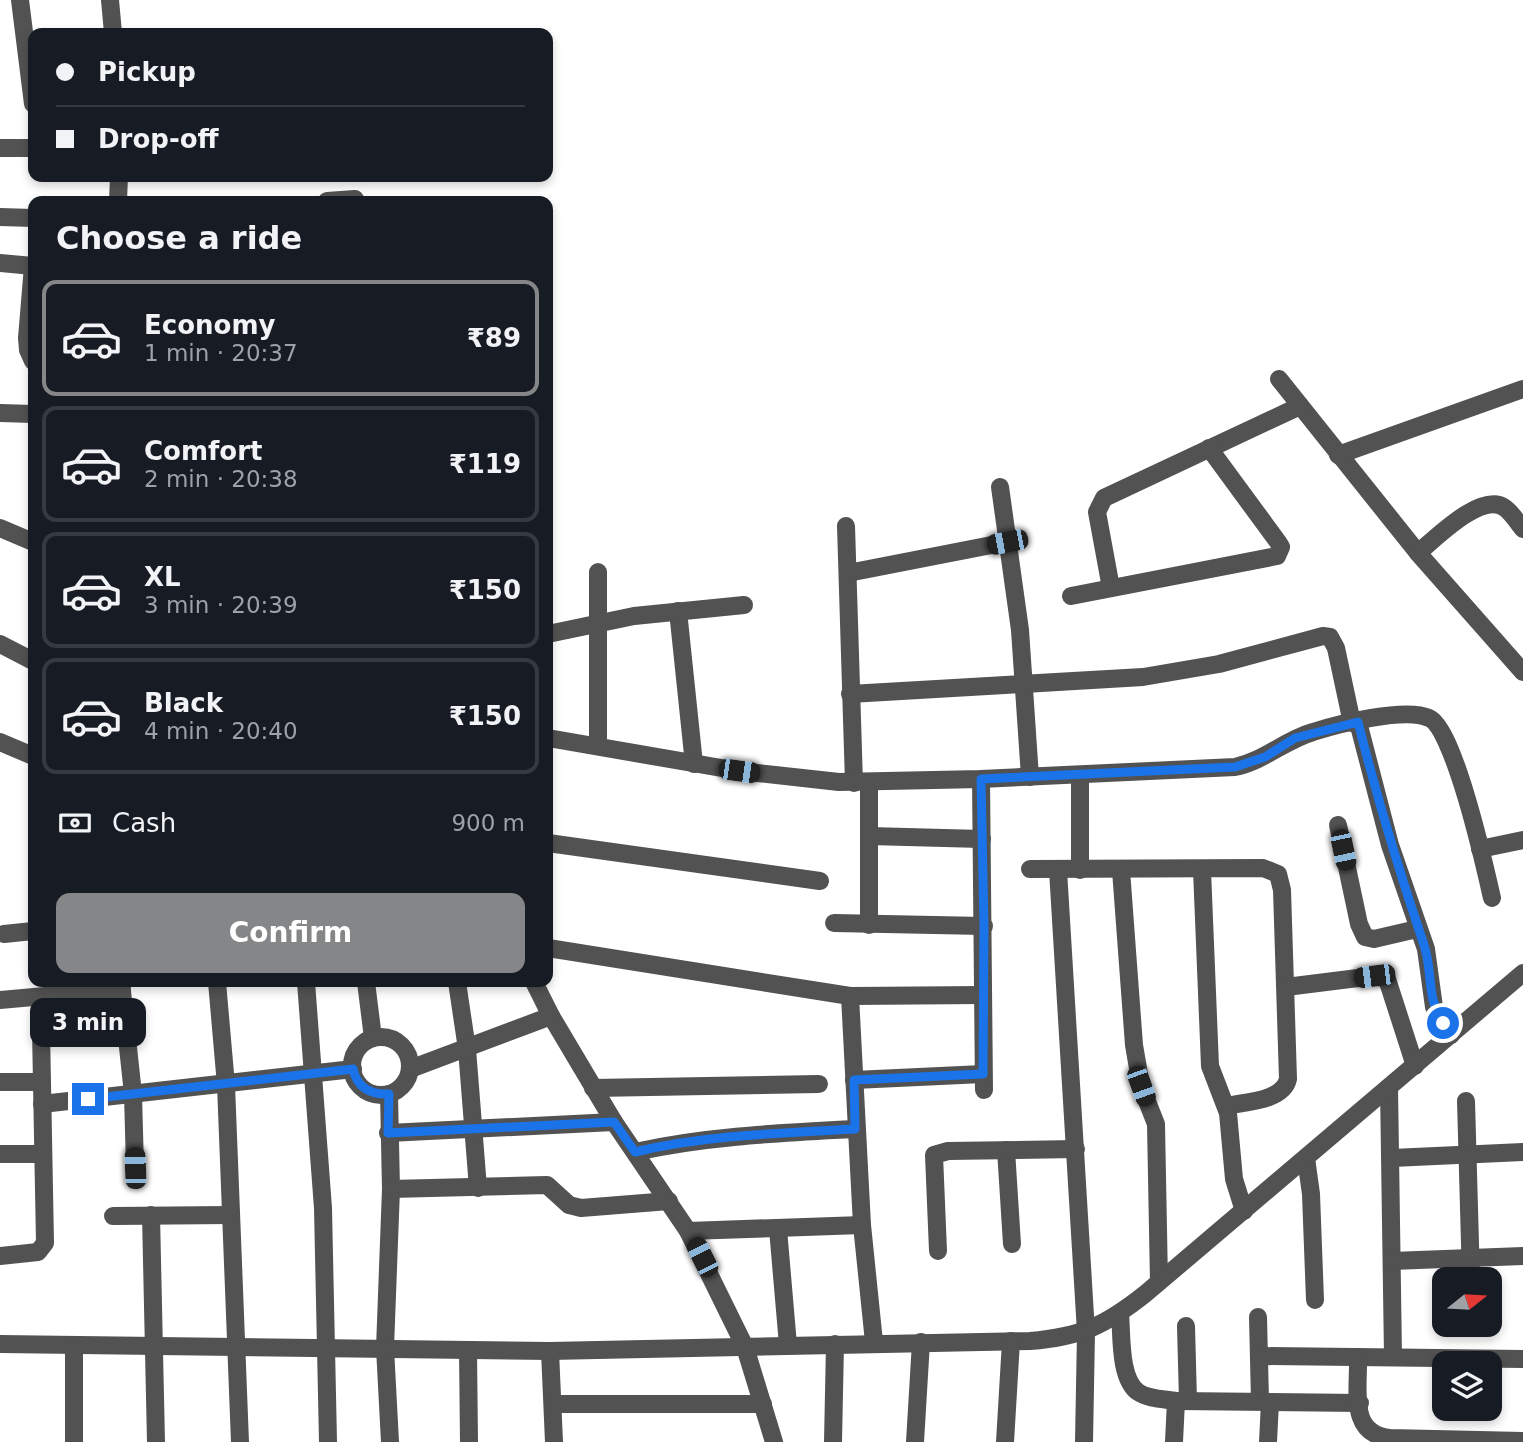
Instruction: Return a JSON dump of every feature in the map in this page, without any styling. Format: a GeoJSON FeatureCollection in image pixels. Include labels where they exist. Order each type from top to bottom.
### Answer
{"type":"FeatureCollection","features":[{"type":"Feature","properties":{"kind":"street"},"geometry":{"type":"LineString","coordinates":[[20,0],[28,64]]}},
{"type":"Feature","properties":{"kind":"street"},"geometry":{"type":"LineString","coordinates":[[110,0],[113,28]]}},
{"type":"Feature","properties":{"kind":"street"},"geometry":{"type":"LineString","coordinates":[[0,148],[28,148]]}},
{"type":"Feature","properties":{"kind":"street"},"geometry":{"type":"LineString","coordinates":[[0,217],[28,218]]}},
{"type":"Feature","properties":{"kind":"street"},"geometry":{"type":"LineString","coordinates":[[0,263],[28,266]]}},
{"type":"Feature","properties":{"kind":"street"},"geometry":{"type":"LineString","coordinates":[[28,326],[28,352]]}},
{"type":"Feature","properties":{"kind":"street"},"geometry":{"type":"LineString","coordinates":[[1279,379],[1418,553],[1523,672]]}},
{"type":"Feature","properties":{"kind":"street"},"geometry":{"type":"LineString","coordinates":[[1338,455],[1523,388]]}},
{"type":"Feature","properties":{"kind":"street"},"geometry":{"type":"LineString","coordinates":[[1111,588],[1098,520],[1099,504],[1111,493],[1300,406]]}},
{"type":"Feature","properties":{"kind":"street"},"geometry":{"type":"LineString","coordinates":[[0,413],[28,414]]}},
{"type":"Feature","properties":{"kind":"street"},"geometry":{"type":"LineString","coordinates":[[1071,596],[1272,558],[1280,552],[1278,542],[1209,448]]}},
{"type":"Feature","properties":{"kind":"street"},"geometry":{"type":"LineString","coordinates":[[1000,488],[1026,686],[1030,777]]}},
{"type":"Feature","properties":{"kind":"street"},"geometry":{"type":"LineString","coordinates":[[1418,553],[1470,511],[1483,505],[1495,504],[1505,508],[1523,529]]}},
{"type":"Feature","properties":{"kind":"street"},"geometry":{"type":"LineString","coordinates":[[846,526],[849,694],[869,836],[869,925]]}},
{"type":"Feature","properties":{"kind":"street"},"geometry":{"type":"LineString","coordinates":[[0,528],[28,540]]}},
{"type":"Feature","properties":{"kind":"street"},"geometry":{"type":"LineString","coordinates":[[848,573],[1007,542]]}},
{"type":"Feature","properties":{"kind":"street"},"geometry":{"type":"LineString","coordinates":[[597,746],[598,572]]}},
{"type":"Feature","properties":{"kind":"street"},"geometry":{"type":"LineString","coordinates":[[553,633],[634,616],[744,605]]}},
{"type":"Feature","properties":{"kind":"street"},"geometry":{"type":"LineString","coordinates":[[678,611],[694,764]]}},
{"type":"Feature","properties":{"kind":"street"},"geometry":{"type":"LineString","coordinates":[[849,694],[1026,686],[1143,677],[1195,670],[1323,636],[1331,637],[1390,845],[1426,949],[1434,1007],[1451,1035]]}},
{"type":"Feature","properties":{"kind":"street"},"geometry":{"type":"LineString","coordinates":[[0,644],[28,658]]}},
{"type":"Feature","properties":{"kind":"street"},"geometry":{"type":"LineString","coordinates":[[553,739],[791,779],[861,783],[1080,775],[1242,765],[1265,757],[1295,738],[1355,723],[1414,715],[1433,719],[1441,728],[1480,849],[1492,898]]}},
{"type":"Feature","properties":{"kind":"street"},"geometry":{"type":"LineString","coordinates":[[0,742],[28,754]]}},
{"type":"Feature","properties":{"kind":"street"},"geometry":{"type":"LineString","coordinates":[[1080,775],[1080,870]]}},
{"type":"Feature","properties":{"kind":"street"},"geometry":{"type":"LineString","coordinates":[[854,1080],[983,1082],[981,779]]}},
{"type":"Feature","properties":{"kind":"street"},"geometry":{"type":"LineString","coordinates":[[1338,825],[1361,932],[1365,937],[1374,939],[1417,929]]}},
{"type":"Feature","properties":{"kind":"street"},"geometry":{"type":"LineString","coordinates":[[869,836],[982,839]]}},
{"type":"Feature","properties":{"kind":"street"},"geometry":{"type":"LineString","coordinates":[[1480,849],[1523,840]]}},
{"type":"Feature","properties":{"kind":"street"},"geometry":{"type":"LineString","coordinates":[[553,844],[820,881]]}},
{"type":"Feature","properties":{"kind":"street"},"geometry":{"type":"LineString","coordinates":[[1030,869],[1263,868],[1278,874],[1282,890],[1286,987],[1286,1086],[1277,1094],[1226,1106]]}},
{"type":"Feature","properties":{"kind":"street"},"geometry":{"type":"LineString","coordinates":[[1058,870],[1086,1332],[1084,1442]]}},
{"type":"Feature","properties":{"kind":"street"},"geometry":{"type":"LineString","coordinates":[[1121,870],[1134,1045],[1141,1086],[1156,1125],[1159,1282]]}},
{"type":"Feature","properties":{"kind":"street"},"geometry":{"type":"LineString","coordinates":[[1202,870],[1210,1066],[1216,1088],[1226,1106],[1234,1179],[1244,1211]]}},
{"type":"Feature","properties":{"kind":"street"},"geometry":{"type":"LineString","coordinates":[[834,923],[984,926]]}},
{"type":"Feature","properties":{"kind":"street"},"geometry":{"type":"LineString","coordinates":[[4,934],[28,932]]}},
{"type":"Feature","properties":{"kind":"street"},"geometry":{"type":"LineString","coordinates":[[553,949],[850,996],[983,995]]}},
{"type":"Feature","properties":{"kind":"street"},"geometry":{"type":"LineString","coordinates":[[0,1344],[550,1351],[1049,1340],[1086,1332],[1120,1314],[1159,1282],[1523,973]]}},
{"type":"Feature","properties":{"kind":"street"},"geometry":{"type":"LineString","coordinates":[[1286,987],[1374,976],[1387,979],[1415,1066]]}},
{"type":"Feature","properties":{"kind":"street"},"geometry":{"type":"LineString","coordinates":[[0,1000],[106,987]]}},
{"type":"Feature","properties":{"kind":"street"},"geometry":{"type":"LineString","coordinates":[[122,987],[132,1094],[135,1168]]}},
{"type":"Feature","properties":{"kind":"street"},"geometry":{"type":"LineString","coordinates":[[217,987],[226,1085],[240,1442]]}},
{"type":"Feature","properties":{"kind":"street"},"geometry":{"type":"LineString","coordinates":[[306,987],[324,1221],[328,1442]]}},
{"type":"Feature","properties":{"kind":"street"},"geometry":{"type":"LineString","coordinates":[[367,987],[373,1038]]}},
{"type":"Feature","properties":{"kind":"street"},"geometry":{"type":"LineString","coordinates":[[458,987],[467,1049],[478,1188]]}},
{"type":"Feature","properties":{"kind":"street"},"geometry":{"type":"LineString","coordinates":[[536,987],[614,1122],[688,1231],[745,1347],[774,1442]]}},
{"type":"Feature","properties":{"kind":"street"},"geometry":{"type":"LineString","coordinates":[[850,996],[855,1129],[874,1342]]}},
{"type":"Feature","properties":{"kind":"street"},"geometry":{"type":"LineString","coordinates":[[410,1069],[551,1016]]}},
{"type":"Feature","properties":{"kind":"street"},"geometry":{"type":"LineString","coordinates":[[0,1256],[38,1252],[45,1243],[41,1030]]}},
{"type":"Feature","properties":{"kind":"street"},"geometry":{"type":"LineString","coordinates":[[373,1038],[395,1040],[409,1058],[410,1069],[406,1080],[389,1094],[367,1091],[358,1084],[353,1069],[356,1051],[373,1038]]}},
{"type":"Feature","properties":{"kind":"street"},"geometry":{"type":"LineString","coordinates":[[42,1104],[314,1076],[353,1069]]}},
{"type":"Feature","properties":{"kind":"street"},"geometry":{"type":"LineString","coordinates":[[0,1082],[41,1082]]}},
{"type":"Feature","properties":{"kind":"street"},"geometry":{"type":"LineString","coordinates":[[593,1088],[819,1084]]}},
{"type":"Feature","properties":{"kind":"street"},"geometry":{"type":"LineString","coordinates":[[1389,1087],[1393,1356]]}},
{"type":"Feature","properties":{"kind":"street"},"geometry":{"type":"LineString","coordinates":[[389,1094],[390,1189],[385,1348],[390,1442]]}},
{"type":"Feature","properties":{"kind":"street"},"geometry":{"type":"LineString","coordinates":[[1466,1101],[1471,1267]]}},
{"type":"Feature","properties":{"kind":"street"},"geometry":{"type":"LineString","coordinates":[[388,1133],[473,1131],[614,1122]]}},
{"type":"Feature","properties":{"kind":"street"},"geometry":{"type":"LineString","coordinates":[[635,1152],[667,1145],[758,1134],[855,1129]]}},
{"type":"Feature","properties":{"kind":"street"},"geometry":{"type":"LineString","coordinates":[[938,1251],[934,1155],[948,1151],[1076,1149]]}},
{"type":"Feature","properties":{"kind":"street"},"geometry":{"type":"LineString","coordinates":[[1006,1150],[1012,1244]]}},
{"type":"Feature","properties":{"kind":"street"},"geometry":{"type":"LineString","coordinates":[[1392,1158],[1523,1152]]}},
{"type":"Feature","properties":{"kind":"street"},"geometry":{"type":"LineString","coordinates":[[0,1154],[43,1154]]}},
{"type":"Feature","properties":{"kind":"street"},"geometry":{"type":"LineString","coordinates":[[1306,1158],[1311,1194],[1315,1300]]}},
{"type":"Feature","properties":{"kind":"street"},"geometry":{"type":"LineString","coordinates":[[390,1189],[547,1185],[569,1205],[581,1208],[669,1200]]}},
{"type":"Feature","properties":{"kind":"street"},"geometry":{"type":"LineString","coordinates":[[151,1215],[156,1442]]}},
{"type":"Feature","properties":{"kind":"street"},"geometry":{"type":"LineString","coordinates":[[113,1216],[231,1215]]}},
{"type":"Feature","properties":{"kind":"street"},"geometry":{"type":"LineString","coordinates":[[688,1231],[862,1225]]}},
{"type":"Feature","properties":{"kind":"street"},"geometry":{"type":"LineString","coordinates":[[778,1229],[788,1345]]}},
{"type":"Feature","properties":{"kind":"street"},"geometry":{"type":"LineString","coordinates":[[1392,1261],[1523,1256]]}},
{"type":"Feature","properties":{"kind":"street"},"geometry":{"type":"LineString","coordinates":[[1120,1314],[1125,1361],[1133,1386],[1147,1396],[1182,1401],[1360,1403]]}},
{"type":"Feature","properties":{"kind":"street"},"geometry":{"type":"LineString","coordinates":[[1258,1317],[1268,1442]]}},
{"type":"Feature","properties":{"kind":"street"},"geometry":{"type":"LineString","coordinates":[[1174,1442],[1182,1401],[1186,1326]]}},
{"type":"Feature","properties":{"kind":"street"},"geometry":{"type":"LineString","coordinates":[[1005,1442],[1011,1341]]}},
{"type":"Feature","properties":{"kind":"street"},"geometry":{"type":"LineString","coordinates":[[915,1442],[920,1342]]}},
{"type":"Feature","properties":{"kind":"street"},"geometry":{"type":"LineString","coordinates":[[834,1442],[835,1344]]}},
{"type":"Feature","properties":{"kind":"street"},"geometry":{"type":"LineString","coordinates":[[74,1345],[74,1442]]}},
{"type":"Feature","properties":{"kind":"street"},"geometry":{"type":"LineString","coordinates":[[468,1350],[469,1442]]}},
{"type":"Feature","properties":{"kind":"street"},"geometry":{"type":"LineString","coordinates":[[550,1351],[554,1442]]}},
{"type":"Feature","properties":{"kind":"street"},"geometry":{"type":"LineString","coordinates":[[1260,1356],[1523,1359]]}},
{"type":"Feature","properties":{"kind":"street"},"geometry":{"type":"LineString","coordinates":[[1358,1357],[1360,1403],[1365,1430],[1378,1437],[1523,1441]]}},
{"type":"Feature","properties":{"kind":"street"},"geometry":{"type":"LineString","coordinates":[[554,1404],[763,1404]]}},
{"type":"Feature","properties":{"kind":"route"},"geometry":{"type":"LineString","coordinates":[[88,1099],[314,1076],[353,1069],[358,1084],[367,1091],[378,1095],[389,1094],[388,1133],[537,1128],[614,1122],[635,1152],[667,1145],[758,1134],[855,1129],[854,1080],[983,1074],[981,779],[1235,767],[1265,757],[1295,738],[1358,722],[1390,845],[1413,919],[1426,949],[1434,1007],[1443,1023]]}}]}
